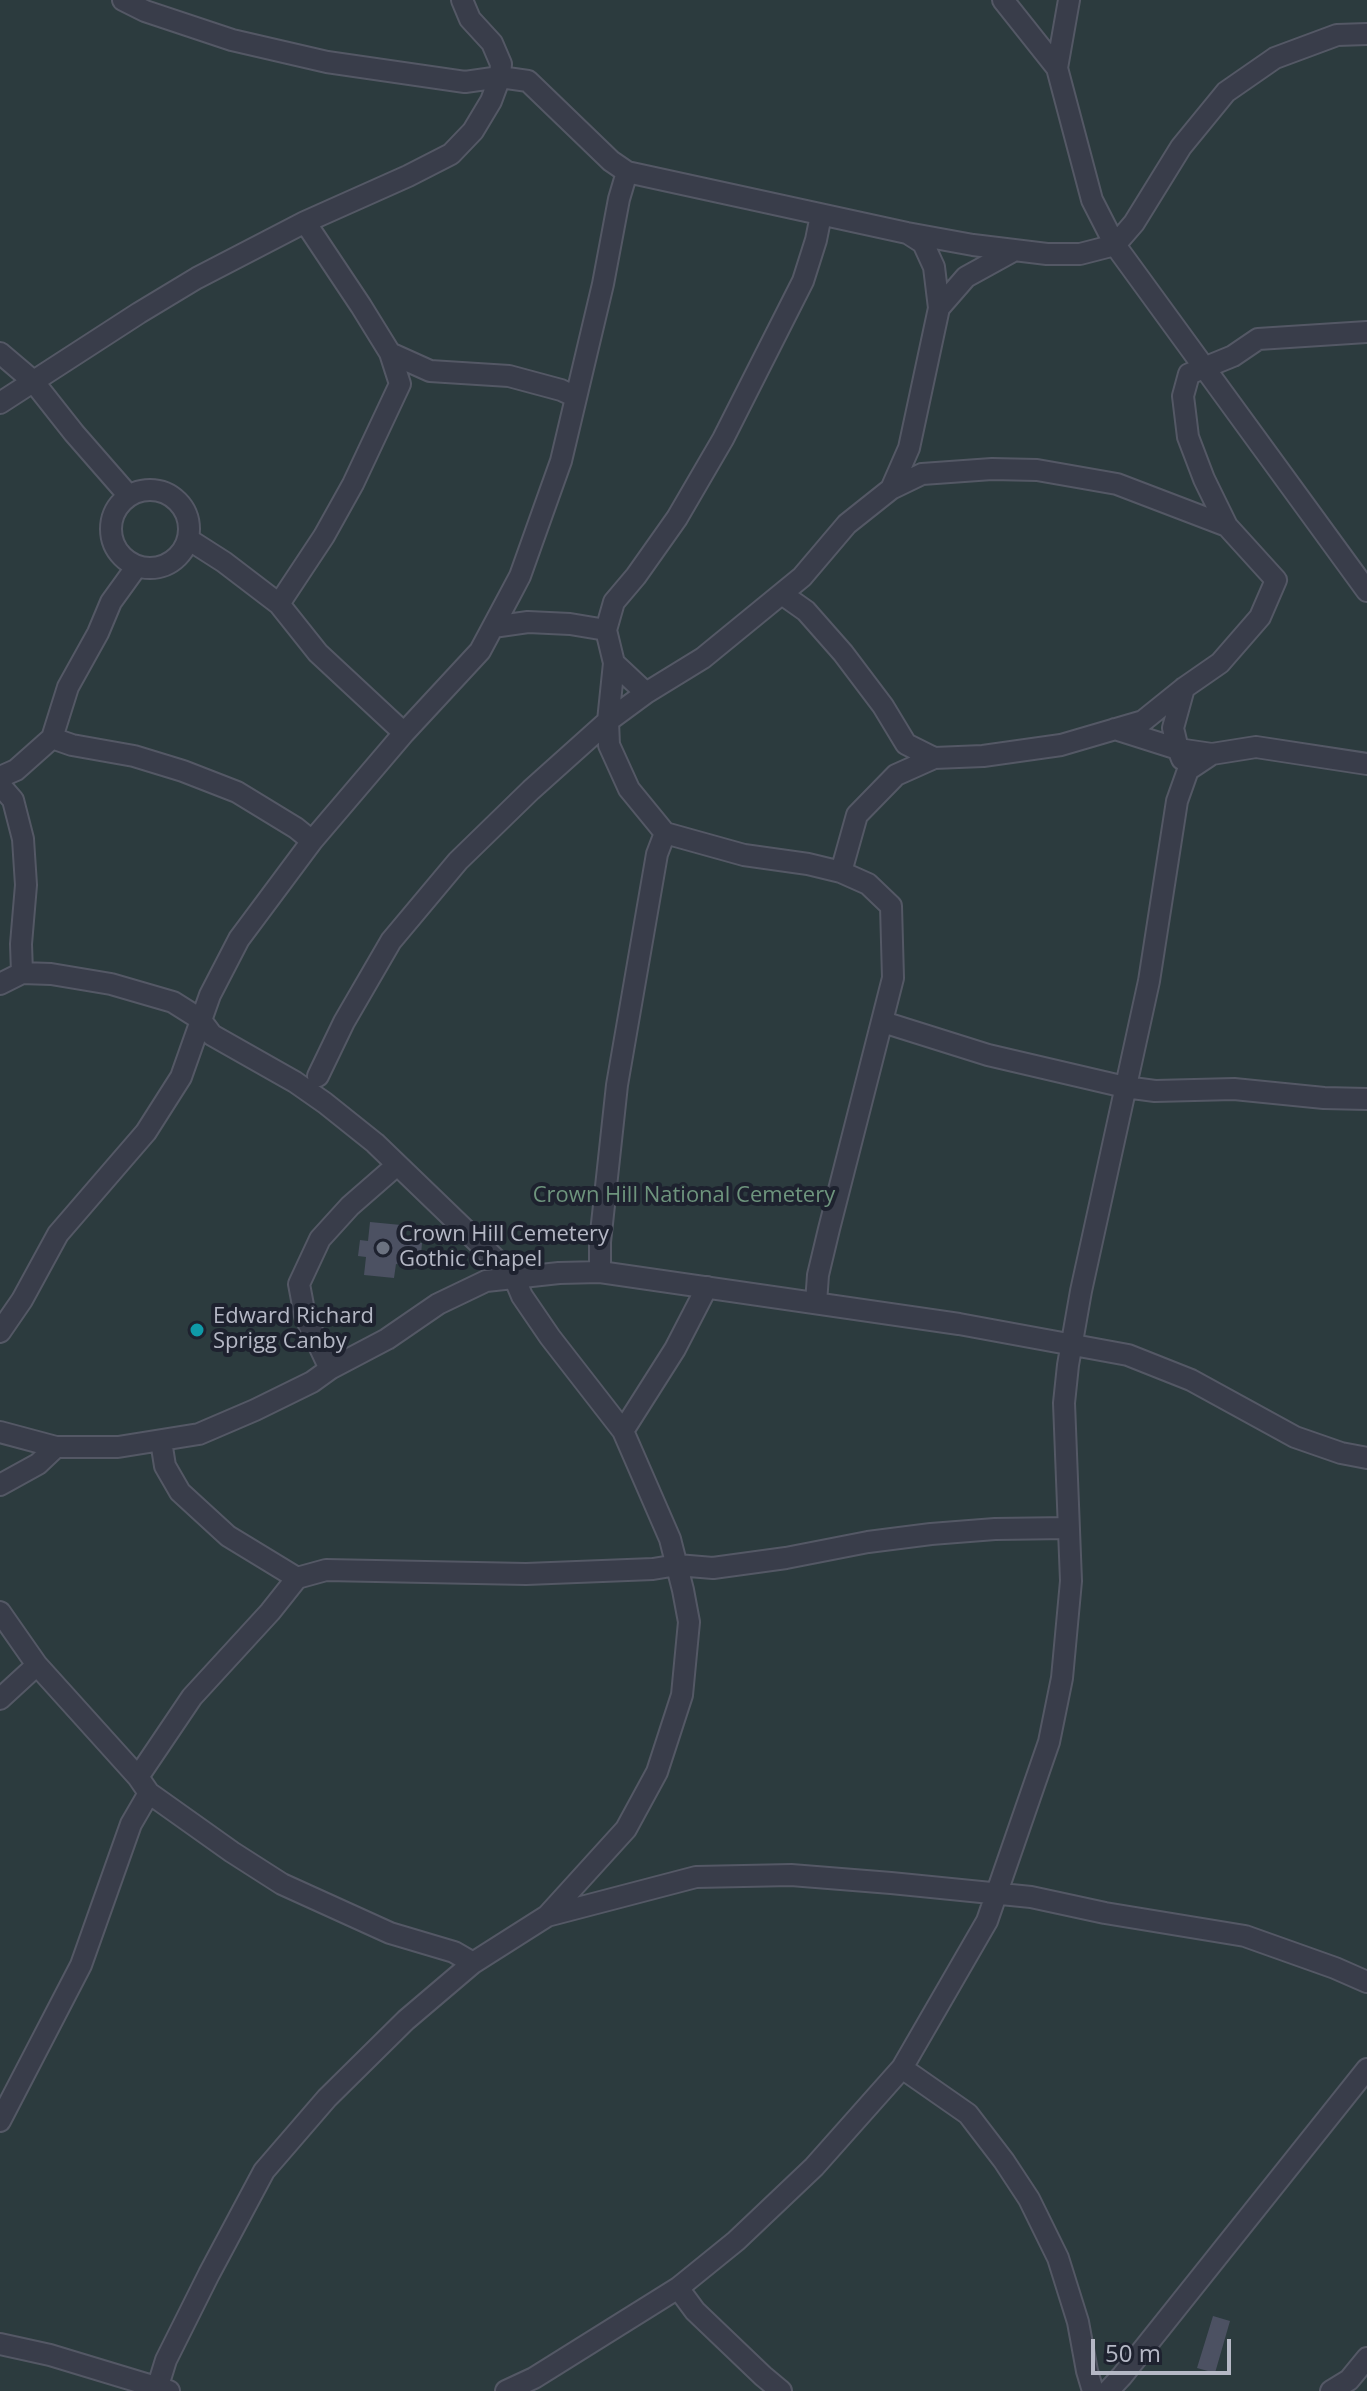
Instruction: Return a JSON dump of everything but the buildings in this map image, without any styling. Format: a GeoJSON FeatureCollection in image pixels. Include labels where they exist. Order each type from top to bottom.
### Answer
{"type":"FeatureCollection","features":[{"type":"Feature","properties":{"kind":"lane"},"geometry":{"type":"LineString","coordinates":[[123,0],[145,11],[232,40],[327,62],[465,82],[500,77],[528,81],[611,161],[627,172],[907,233],[1047,254],[1080,254],[1115,245],[1134,223],[1181,147],[1226,92],[1275,58],[1337,35],[1367,34]]}},
{"type":"Feature","properties":{"kind":"lane"},"geometry":{"type":"LineString","coordinates":[[0,403],[197,278],[305,222],[451,154],[473,131],[491,101],[500,77],[501,64],[492,43],[470,19],[462,0]]}},
{"type":"Feature","properties":{"kind":"lane"},"geometry":{"type":"LineString","coordinates":[[1003,0],[1057,68],[1092,200],[1115,245],[1367,591]]}},
{"type":"Feature","properties":{"kind":"lane"},"geometry":{"type":"LineString","coordinates":[[1057,68],[1069,0]]}},
{"type":"Feature","properties":{"kind":"lane"},"geometry":{"type":"LineString","coordinates":[[0,1332],[22,1300],[58,1234],[146,1132],[181,1077],[210,995],[239,939],[264,903],[404,733],[480,651],[493,627],[520,576],[561,461],[627,172]]}},
{"type":"Feature","properties":{"kind":"lane"},"geometry":{"type":"LineString","coordinates":[[816,1303],[818,1275],[893,978],[891,906],[868,884],[841,872],[744,855],[665,833],[629,789],[609,745],[608,721],[614,663],[606,630],[614,602],[677,518],[723,439],[803,281],[821,215]]}},
{"type":"Feature","properties":{"kind":"lane"},"geometry":{"type":"LineString","coordinates":[[305,222],[390,353],[400,384]]}},
{"type":"Feature","properties":{"kind":"lane"},"geometry":{"type":"LineString","coordinates":[[891,489],[909,448],[939,308],[934,267],[923,243],[907,233]]}},
{"type":"Feature","properties":{"kind":"lane"},"geometry":{"type":"LineString","coordinates":[[939,308],[966,277],[1015,250]]}},
{"type":"Feature","properties":{"kind":"lane"},"geometry":{"type":"LineString","coordinates":[[841,872],[857,815],[896,775],[934,758],[983,756],[1061,745],[1143,721],[1220,663],[1260,617],[1276,580],[1227,526],[1204,479],[1188,437],[1183,396],[1189,374],[1233,356],[1258,339],[1367,332]]}},
{"type":"Feature","properties":{"kind":"lane"},"geometry":{"type":"LineString","coordinates":[[0,353],[33,381],[129,496]]}},
{"type":"Feature","properties":{"kind":"lane"},"geometry":{"type":"LineString","coordinates":[[390,353],[430,371],[509,376],[576,397]]}},
{"type":"Feature","properties":{"kind":"lane"},"geometry":{"type":"LineString","coordinates":[[279,604],[324,536],[353,484],[400,384],[430,371]]}},
{"type":"Feature","properties":{"kind":"lane"},"geometry":{"type":"LineString","coordinates":[[909,448],[922,474]]}},
{"type":"Feature","properties":{"kind":"lane"},"geometry":{"type":"LineString","coordinates":[[325,1103],[318,1076],[344,1022],[391,941],[458,861],[608,721],[703,658],[802,577],[847,524],[891,489],[922,474],[992,469],[1037,470],[1117,484],[1227,526]]}},
{"type":"Feature","properties":{"kind":"lane"},"geometry":{"type":"LineString","coordinates":[[1171,503],[1197,492],[1204,479]]}},
{"type":"Feature","properties":{"kind":"lane"},"geometry":{"type":"LineString","coordinates":[[150,490],[164,493],[184,511],[189,526],[188,539],[181,553],[171,562],[150,568],[137,566],[119,554],[111,535],[111,521],[119,505],[129,496],[150,490]]}},
{"type":"Feature","properties":{"kind":"lane"},"geometry":{"type":"LineString","coordinates":[[188,539],[279,604],[318,653],[404,733]]}},
{"type":"Feature","properties":{"kind":"lane"},"geometry":{"type":"LineString","coordinates":[[22,973],[26,885],[23,839],[6,792],[8,774],[52,738],[68,687],[111,602],[137,566]]}},
{"type":"Feature","properties":{"kind":"lane"},"geometry":{"type":"LineString","coordinates":[[511,593],[528,622]]}},
{"type":"Feature","properties":{"kind":"lane"},"geometry":{"type":"LineString","coordinates":[[782,594],[806,611],[843,653],[883,706],[906,744],[934,758]]}},
{"type":"Feature","properties":{"kind":"lane"},"geometry":{"type":"LineString","coordinates":[[493,627],[528,622],[606,630]]}},
{"type":"Feature","properties":{"kind":"lane"},"geometry":{"type":"LineString","coordinates":[[614,663],[646,693]]}},
{"type":"Feature","properties":{"kind":"lane"},"geometry":{"type":"LineString","coordinates":[[1184,688],[1173,728],[1188,770]]}},
{"type":"Feature","properties":{"kind":"lane"},"geometry":{"type":"LineString","coordinates":[[1111,728],[1178,749],[1212,754],[1256,747],[1367,764]]}},
{"type":"Feature","properties":{"kind":"lane"},"geometry":{"type":"LineString","coordinates":[[52,738],[72,745],[134,756],[237,792],[312,841]]}},
{"type":"Feature","properties":{"kind":"lane"},"geometry":{"type":"LineString","coordinates":[[587,740],[609,745]]}},
{"type":"Feature","properties":{"kind":"lane"},"geometry":{"type":"LineString","coordinates":[[896,775],[906,744]]}},
{"type":"Feature","properties":{"kind":"lane"},"geometry":{"type":"LineString","coordinates":[[506,2391],[547,2370],[678,2288],[736,2241],[814,2167],[902,2068],[981,1933],[1049,1742],[1062,1678],[1071,1581],[1064,1403],[1071,1344],[1149,981],[1177,801],[1188,770],[1212,754]]}},
{"type":"Feature","properties":{"kind":"lane"},"geometry":{"type":"LineString","coordinates":[[600,1272],[600,1242],[617,1085],[657,854],[665,833]]}},
{"type":"Feature","properties":{"kind":"lane"},"geometry":{"type":"LineString","coordinates":[[0,984],[22,973],[51,974],[111,984],[173,1002],[200,1019],[212,1035],[295,1082],[375,1143],[514,1277],[522,1296],[550,1337],[623,1431],[670,1539],[689,1622],[682,1695],[657,1772],[626,1829],[547,1916],[473,1963],[406,2020],[327,2098],[264,2171],[166,2360],[163,2390],[65,2359],[0,2344]]}},
{"type":"Feature","properties":{"kind":"lane"},"geometry":{"type":"LineString","coordinates":[[883,1022],[988,1055],[1125,1087],[1155,1091],[1234,1089],[1367,1099]]}},
{"type":"Feature","properties":{"kind":"lane"},"geometry":{"type":"LineString","coordinates":[[295,1082],[318,1076]]}},
{"type":"Feature","properties":{"kind":"lane"},"geometry":{"type":"LineString","coordinates":[[330,1369],[305,1316],[299,1284],[320,1239],[350,1206],[397,1165]]}},
{"type":"Feature","properties":{"kind":"lane"},"geometry":{"type":"LineString","coordinates":[[0,1432],[56,1447],[118,1447],[199,1434],[312,1382],[387,1339],[438,1304],[486,1281],[600,1272],[959,1324],[1128,1355],[1191,1380],[1295,1437],[1341,1453],[1367,1458]]}},
{"type":"Feature","properties":{"kind":"lane"},"geometry":{"type":"LineString","coordinates":[[623,1431],[675,1349],[707,1287]]}},
{"type":"Feature","properties":{"kind":"lane"},"geometry":{"type":"LineString","coordinates":[[161,1441],[165,1466],[180,1492],[228,1536],[297,1578]]}},
{"type":"Feature","properties":{"kind":"lane"},"geometry":{"type":"LineString","coordinates":[[0,1485],[38,1464],[56,1447]]}},
{"type":"Feature","properties":{"kind":"lane"},"geometry":{"type":"LineString","coordinates":[[0,2121],[81,1965],[144,1785],[192,1697],[297,1578],[326,1570],[526,1574],[653,1569],[677,1565],[713,1568],[931,1534],[1068,1528]]}},
{"type":"Feature","properties":{"kind":"lane"},"geometry":{"type":"LineString","coordinates":[[0,1612],[37,1665],[144,1785],[232,1852],[282,1884],[390,1933],[454,1952],[473,1963]]}},
{"type":"Feature","properties":{"kind":"lane"},"geometry":{"type":"LineString","coordinates":[[0,1699],[37,1665]]}},
{"type":"Feature","properties":{"kind":"lane"},"geometry":{"type":"LineString","coordinates":[[547,1916],[696,1877],[791,1875],[997,1893],[1245,1936],[1367,1982]]}},
{"type":"Feature","properties":{"kind":"lane"},"geometry":{"type":"LineString","coordinates":[[902,2068],[968,2114],[1029,2199],[1058,2258],[1078,2322],[1093,2391]]}},
{"type":"Feature","properties":{"kind":"lane"},"geometry":{"type":"LineString","coordinates":[[1108,2391],[1367,2069]]}},
{"type":"Feature","properties":{"kind":"lane"},"geometry":{"type":"LineString","coordinates":[[678,2288],[695,2311],[781,2391]]}},
{"type":"Feature","properties":{"kind":"lane"},"geometry":{"type":"LineString","coordinates":[[1331,2391],[1349,2380],[1367,2358]]}},
{"type":"Feature","properties":{"kind":"green space","name":"Crown Hill National Cemetery"},"geometry":{"type":"Polygon","coordinates":[[[0,0],[1367,0],[1367,2391],[0,2391],[0,0]]]}},
{"type":"Feature","properties":{"kind":"place","name":"Crown Hill Cemetery Gothic Chapel"},"geometry":{"type":"Point","coordinates":[383,1248]}},
{"type":"Feature","properties":{"kind":"place","name":"Edward Richard Sprigg Canby"},"geometry":{"type":"Point","coordinates":[197,1330]}}]}
